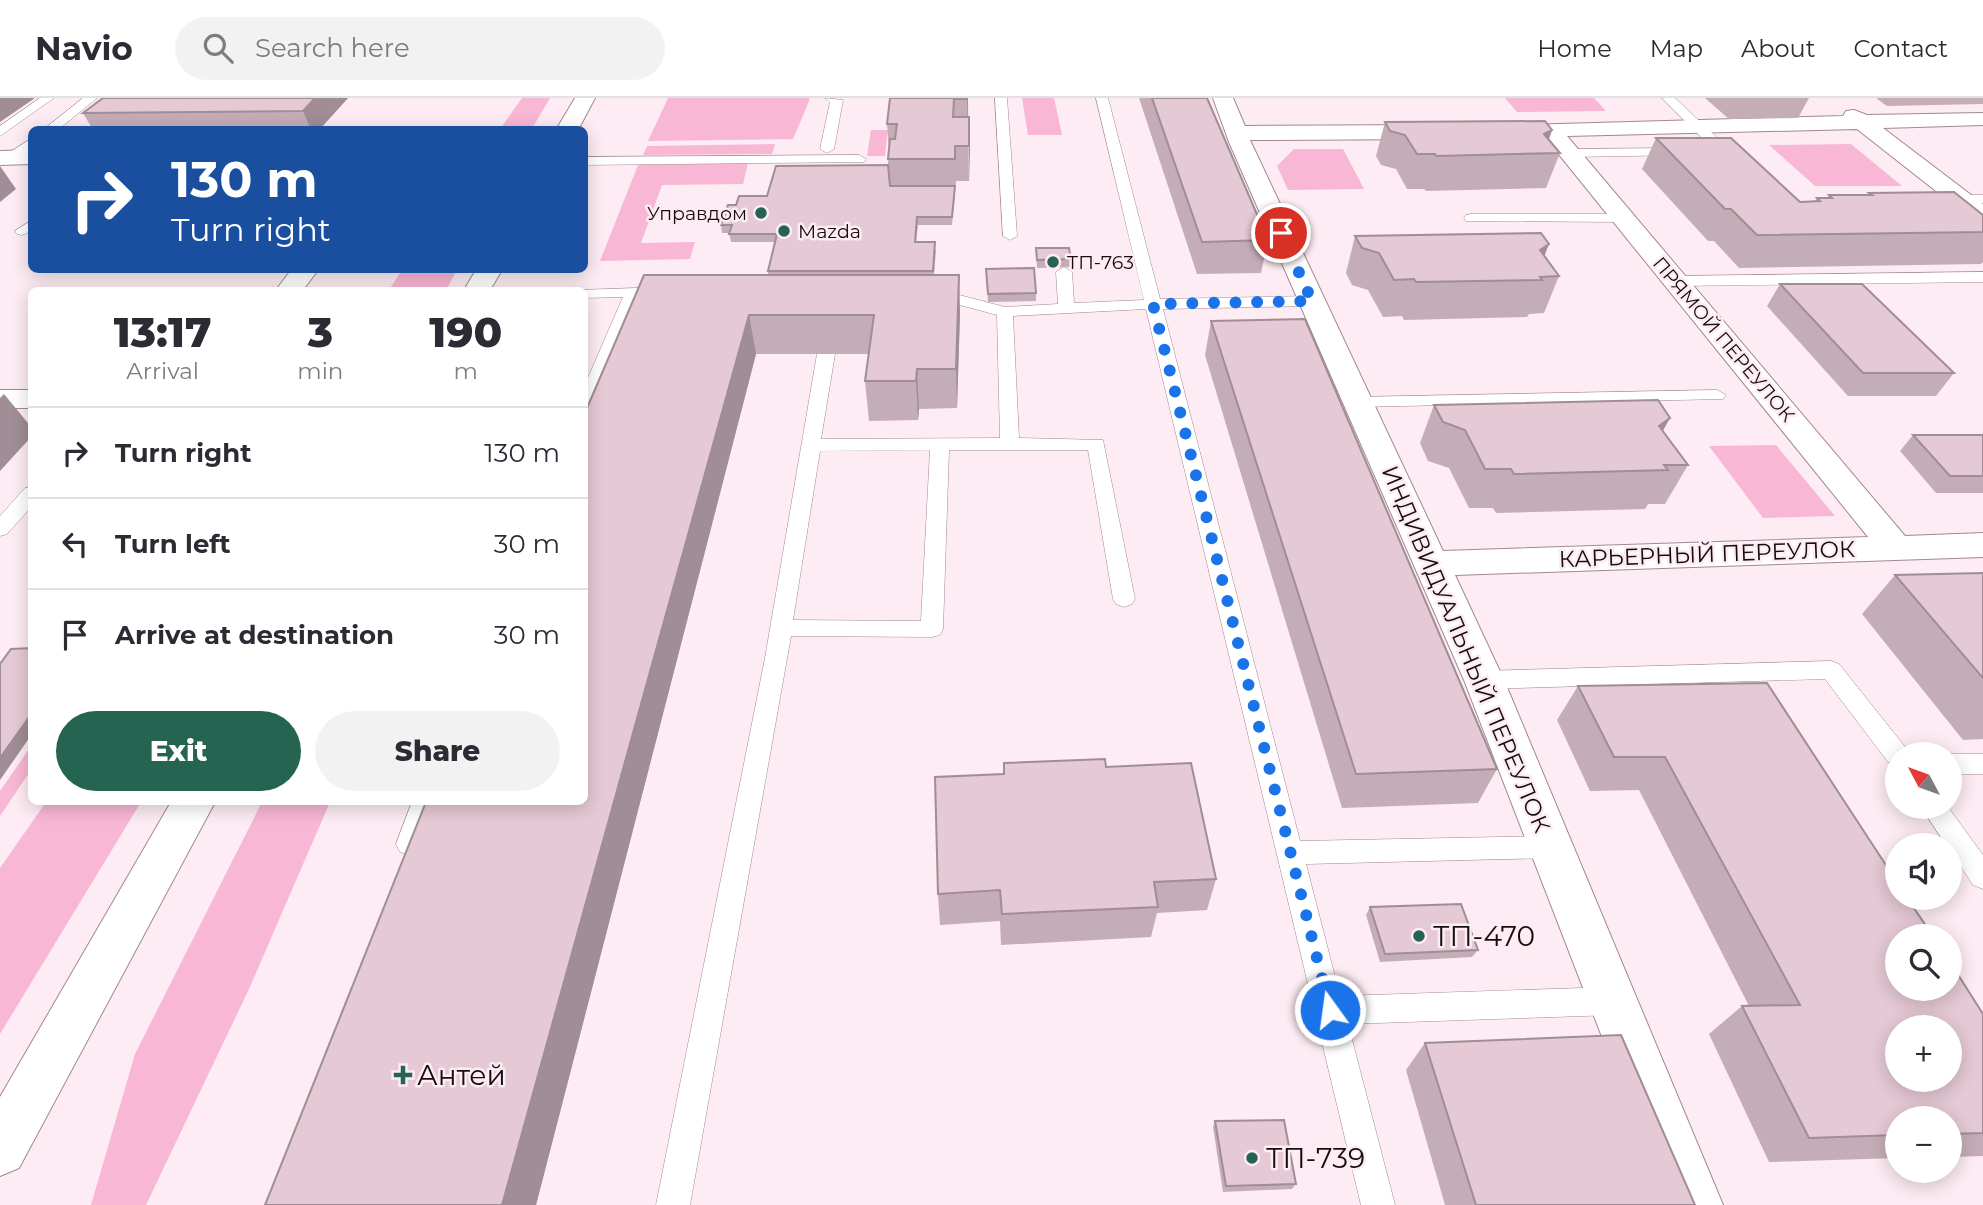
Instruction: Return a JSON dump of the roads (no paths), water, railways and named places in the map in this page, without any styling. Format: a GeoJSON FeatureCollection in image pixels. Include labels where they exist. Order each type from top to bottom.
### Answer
{"type":"FeatureCollection","features":[{"type":"Feature","properties":{"kind":"street"},"geometry":{"type":"LineString","coordinates":[[569,126],[585,98]]}},
{"type":"Feature","properties":{"kind":"street","name":"ИНДИВИДУАЛЬНЫЙ ПЕРЕУЛОК"},"geometry":{"type":"LineString","coordinates":[[1223,98],[1357,402],[1484,680],[1695,1205]]}},
{"type":"Feature","properties":{"kind":"street"},"geometry":{"type":"LineString","coordinates":[[1830,98],[1968,206]]}},
{"type":"Feature","properties":{"kind":"street"},"geometry":{"type":"LineString","coordinates":[[1483,132],[1560,142],[1698,128],[1983,119]]}},
{"type":"Feature","properties":{"kind":"street"},"geometry":{"type":"LineString","coordinates":[[1237,134],[1455,132]]}},
{"type":"Feature","properties":{"kind":"street","name":"ПРЯМОЙ ПЕРЕУЛОК"},"geometry":{"type":"LineString","coordinates":[[1560,142],[1896,548]]}},
{"type":"Feature","properties":{"kind":"street"},"geometry":{"type":"LineString","coordinates":[[291,287],[303,273]]}},
{"type":"Feature","properties":{"kind":"street"},"geometry":{"type":"LineString","coordinates":[[0,399],[28,399]]}},
{"type":"Feature","properties":{"kind":"street","name":"КАРЬЕРНЫЙ ПЕРЕУЛОК"},"geometry":{"type":"LineString","coordinates":[[1431,564],[1983,545]]}},
{"type":"Feature","properties":{"kind":"street"},"geometry":{"type":"LineString","coordinates":[[0,1149],[191,805]]}},
{"type":"Feature","properties":{"kind":"lane"},"geometry":{"type":"LineString","coordinates":[[0,132],[48,98]]}},
{"type":"Feature","properties":{"kind":"lane"},"geometry":{"type":"LineString","coordinates":[[54,126],[91,98]]}},
{"type":"Feature","properties":{"kind":"lane"},"geometry":{"type":"LineString","coordinates":[[827,149],[836,100],[831,98]]}},
{"type":"Feature","properties":{"kind":"lane"},"geometry":{"type":"LineString","coordinates":[[1001,98],[1010,236]]}},
{"type":"Feature","properties":{"kind":"lane"},"geometry":{"type":"LineString","coordinates":[[1102,98],[1378,1205]]}},
{"type":"Feature","properties":{"kind":"lane"},"geometry":{"type":"LineString","coordinates":[[1560,142],[1728,156],[1668,98]]}},
{"type":"Feature","properties":{"kind":"lane"},"geometry":{"type":"LineString","coordinates":[[14,158],[28,146]]}},
{"type":"Feature","properties":{"kind":"lane"},"geometry":{"type":"LineString","coordinates":[[588,161],[859,159]]}},
{"type":"Feature","properties":{"kind":"lane"},"geometry":{"type":"LineString","coordinates":[[1471,218],[1622,218]]}},
{"type":"Feature","properties":{"kind":"lane"},"geometry":{"type":"LineString","coordinates":[[1064,272],[1066,308]]}},
{"type":"Feature","properties":{"kind":"lane"},"geometry":{"type":"LineString","coordinates":[[1675,281],[1983,276]]}},
{"type":"Feature","properties":{"kind":"lane"},"geometry":{"type":"LineString","coordinates":[[588,400],[633,292]]}},
{"type":"Feature","properties":{"kind":"lane"},"geometry":{"type":"LineString","coordinates":[[588,293],[688,292]]}},
{"type":"Feature","properties":{"kind":"lane"},"geometry":{"type":"LineString","coordinates":[[910,292],[937,292],[1005,312],[1153,304],[1312,301]]}},
{"type":"Feature","properties":{"kind":"lane"},"geometry":{"type":"LineString","coordinates":[[1005,312],[1010,444]]}},
{"type":"Feature","properties":{"kind":"lane"},"geometry":{"type":"LineString","coordinates":[[673,1205],[781,628],[826,354]]}},
{"type":"Feature","properties":{"kind":"lane"},"geometry":{"type":"LineString","coordinates":[[1357,402],[1717,396]]}},
{"type":"Feature","properties":{"kind":"lane"},"geometry":{"type":"LineString","coordinates":[[781,628],[932,629],[940,444]]}},
{"type":"Feature","properties":{"kind":"lane"},"geometry":{"type":"LineString","coordinates":[[810,445],[1096,444],[1124,599]]}},
{"type":"Feature","properties":{"kind":"lane"},"geometry":{"type":"LineString","coordinates":[[0,529],[28,498]]}},
{"type":"Feature","properties":{"kind":"lane"},"geometry":{"type":"LineString","coordinates":[[1484,680],[1831,670],[1887,742]]}},
{"type":"Feature","properties":{"kind":"lane"},"geometry":{"type":"LineString","coordinates":[[1962,764],[1983,764]]}},
{"type":"Feature","properties":{"kind":"lane"},"geometry":{"type":"LineString","coordinates":[[398,874],[424,805]]}},
{"type":"Feature","properties":{"kind":"lane"},"geometry":{"type":"LineString","coordinates":[[1942,819],[1983,877]]}},
{"type":"Feature","properties":{"kind":"lane"},"geometry":{"type":"LineString","coordinates":[[1290,852],[1551,846]]}},
{"type":"Feature","properties":{"kind":"lane"},"geometry":{"type":"LineString","coordinates":[[1330,1010],[1613,1001]]}},
{"type":"Feature","properties":{"kind":"lane"},"geometry":{"type":"LineString","coordinates":[[0,1097],[46,1066]]}},
{"type":"Feature","properties":{"kind":"place","name":"Управдом"},"geometry":{"type":"Point","coordinates":[761,213]}},
{"type":"Feature","properties":{"kind":"place","name":"Mazda"},"geometry":{"type":"Point","coordinates":[784,231]}},
{"type":"Feature","properties":{"kind":"place","name":"ТП-763"},"geometry":{"type":"Point","coordinates":[1053,262]}},
{"type":"Feature","properties":{"kind":"place","name":"ТП-470"},"geometry":{"type":"Point","coordinates":[1419,936]}},
{"type":"Feature","properties":{"kind":"place","name":"Антей"},"geometry":{"type":"Point","coordinates":[403,1075]}},
{"type":"Feature","properties":{"kind":"place","name":"ТП-739"},"geometry":{"type":"Point","coordinates":[1252,1158]}}]}
